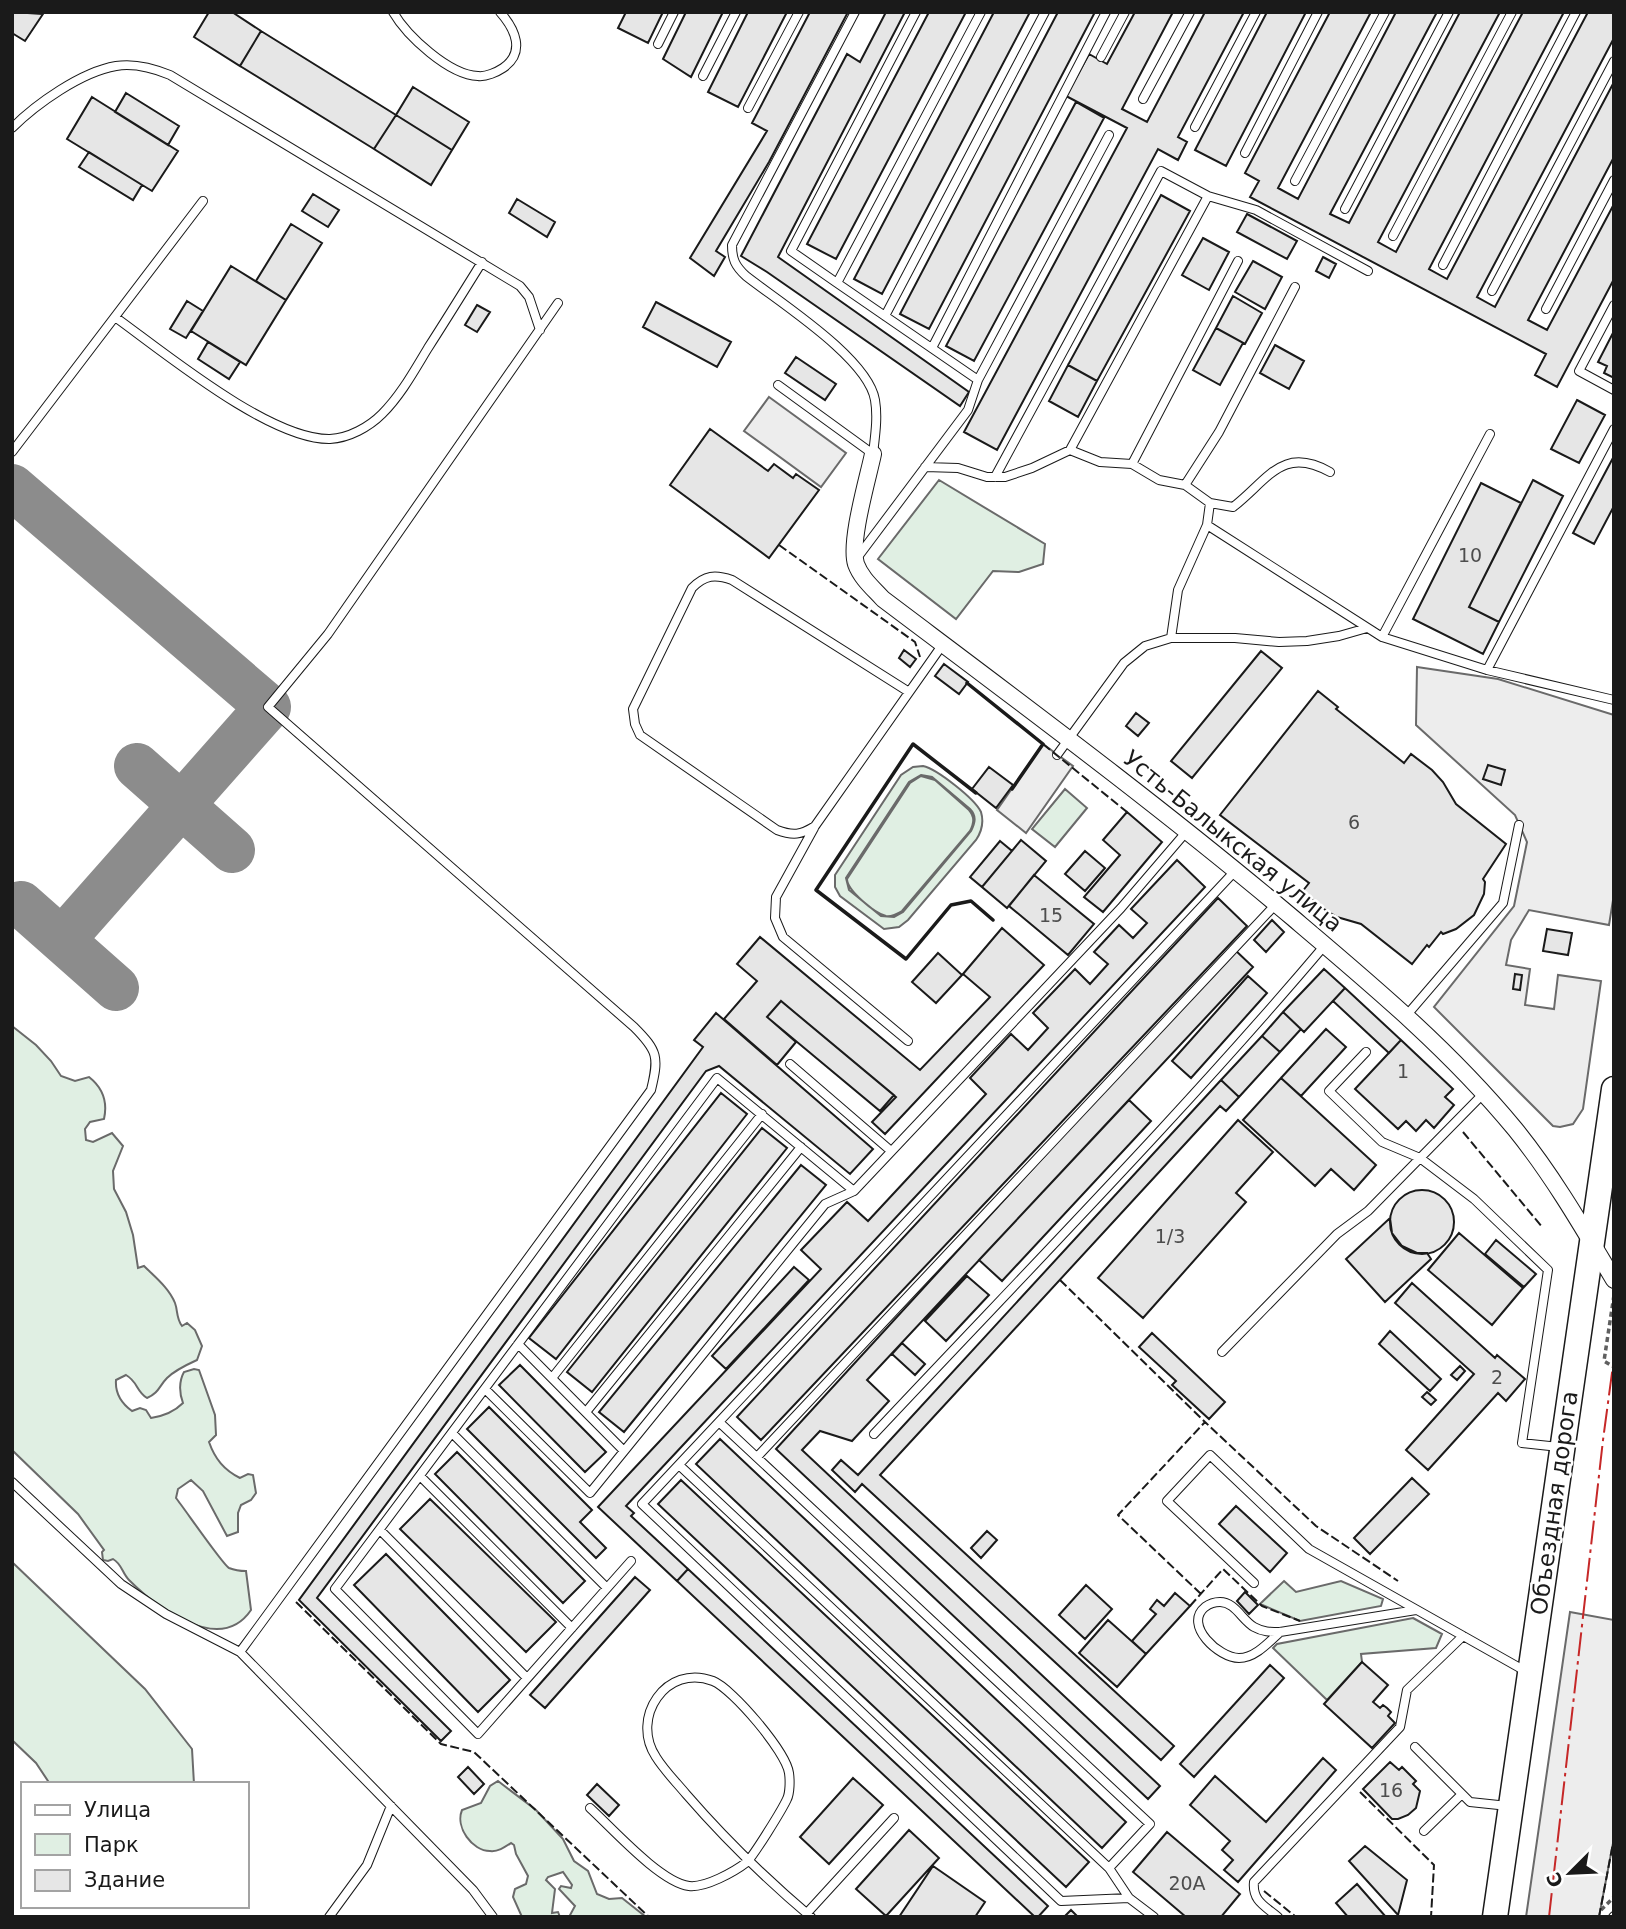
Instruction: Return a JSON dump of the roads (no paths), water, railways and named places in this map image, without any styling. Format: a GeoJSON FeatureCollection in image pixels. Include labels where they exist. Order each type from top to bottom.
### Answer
{"type":"FeatureCollection","features":[{"type":"Feature","properties":{"kind":"main road","name":"Объездная дорога"},"geometry":{"type":"LineString","coordinates":[[1495,1917],[1591,1241],[1610,1135],[1614,1089]]}},
{"type":"Feature","properties":{"kind":"street"},"geometry":{"type":"LineString","coordinates":[[855,561],[855,543],[873,454]]}},
{"type":"Feature","properties":{"kind":"street","name":"Усть-Балыкская улица"},"geometry":{"type":"LineString","coordinates":[[855,561],[860,573],[883,599],[1188,831],[1406,1016],[1484,1093],[1552,1177],[1614,1280]]}},
{"type":"Feature","properties":{"kind":"lane"},"geometry":{"type":"LineString","coordinates":[[393,12],[397,20],[432,54],[454,70],[479,76],[498,72],[510,64],[517,51],[516,36],[500,12]]}},
{"type":"Feature","properties":{"kind":"lane"},"geometry":{"type":"LineString","coordinates":[[658,44],[674,12]]}},
{"type":"Feature","properties":{"kind":"lane"},"geometry":{"type":"LineString","coordinates":[[703,76],[736,12]]}},
{"type":"Feature","properties":{"kind":"lane"},"geometry":{"type":"LineString","coordinates":[[748,107],[799,12]]}},
{"type":"Feature","properties":{"kind":"lane"},"geometry":{"type":"LineString","coordinates":[[778,385],[873,454],[875,398],[862,373],[840,348],[746,276],[736,266],[732,257],[732,245],[855,12]]}},
{"type":"Feature","properties":{"kind":"lane"},"geometry":{"type":"LineString","coordinates":[[916,12],[791,251],[978,380]]}},
{"type":"Feature","properties":{"kind":"lane"},"geometry":{"type":"LineString","coordinates":[[837,283],[981,12]]}},
{"type":"Feature","properties":{"kind":"lane"},"geometry":{"type":"LineString","coordinates":[[885,316],[1045,12]]}},
{"type":"Feature","properties":{"kind":"lane"},"geometry":{"type":"LineString","coordinates":[[932,348],[1106,12]]}},
{"type":"Feature","properties":{"kind":"lane"},"geometry":{"type":"LineString","coordinates":[[1101,57],[1125,12]]}},
{"type":"Feature","properties":{"kind":"lane"},"geometry":{"type":"LineString","coordinates":[[1143,99],[1190,12]]}},
{"type":"Feature","properties":{"kind":"lane"},"geometry":{"type":"LineString","coordinates":[[1195,127],[1256,12]]}},
{"type":"Feature","properties":{"kind":"lane"},"geometry":{"type":"LineString","coordinates":[[1245,153],[1318,12]]}},
{"type":"Feature","properties":{"kind":"lane"},"geometry":{"type":"LineString","coordinates":[[1295,181],[1385,12]]}},
{"type":"Feature","properties":{"kind":"lane"},"geometry":{"type":"LineString","coordinates":[[1345,209],[1449,12]]}},
{"type":"Feature","properties":{"kind":"lane"},"geometry":{"type":"LineString","coordinates":[[1393,236],[1512,12]]}},
{"type":"Feature","properties":{"kind":"lane"},"geometry":{"type":"LineString","coordinates":[[1443,265],[1576,12]]}},
{"type":"Feature","properties":{"kind":"lane"},"geometry":{"type":"LineString","coordinates":[[1492,291],[1614,61]]}},
{"type":"Feature","properties":{"kind":"lane"},"geometry":{"type":"LineString","coordinates":[[12,128],[29,111],[59,90],[104,69],[124,65],[156,69],[525,290],[540,330]]}},
{"type":"Feature","properties":{"kind":"lane"},"geometry":{"type":"LineString","coordinates":[[855,561],[968,410],[978,380],[1109,135]]}},
{"type":"Feature","properties":{"kind":"lane"},"geometry":{"type":"LineString","coordinates":[[995,477],[1161,171],[1208,196],[1256,210],[1367,271]]}},
{"type":"Feature","properties":{"kind":"lane"},"geometry":{"type":"LineString","coordinates":[[1546,309],[1614,180]]}},
{"type":"Feature","properties":{"kind":"lane"},"geometry":{"type":"LineString","coordinates":[[925,467],[958,468],[987,477],[1006,477],[1070,450],[1208,196]]}},
{"type":"Feature","properties":{"kind":"lane"},"geometry":{"type":"LineString","coordinates":[[12,452],[203,201]]}},
{"type":"Feature","properties":{"kind":"lane"},"geometry":{"type":"LineString","coordinates":[[1132,464],[1238,261]]}},
{"type":"Feature","properties":{"kind":"lane"},"geometry":{"type":"LineString","coordinates":[[114,317],[227,397],[279,427],[308,436],[331,439],[362,429],[381,415],[402,391],[482,262]]}},
{"type":"Feature","properties":{"kind":"lane"},"geometry":{"type":"LineString","coordinates":[[1185,485],[1219,432],[1296,287]]}},
{"type":"Feature","properties":{"kind":"lane"},"geometry":{"type":"LineString","coordinates":[[240,1652],[652,1090],[657,1066],[652,1045],[634,1027],[268,707],[328,634],[558,303]]}},
{"type":"Feature","properties":{"kind":"lane"},"geometry":{"type":"LineString","coordinates":[[1614,305],[1579,371],[1614,390]]}},
{"type":"Feature","properties":{"kind":"lane"},"geometry":{"type":"LineString","coordinates":[[1487,670],[1614,429]]}},
{"type":"Feature","properties":{"kind":"lane"},"geometry":{"type":"LineString","coordinates":[[1382,637],[1490,434]]}},
{"type":"Feature","properties":{"kind":"lane"},"geometry":{"type":"LineString","coordinates":[[1070,450],[1100,462],[1132,464],[1159,480],[1185,485],[1210,503],[1233,507],[1275,468],[1296,461],[1315,464],[1330,472]]}},
{"type":"Feature","properties":{"kind":"lane"},"geometry":{"type":"LineString","coordinates":[[1171,638],[1178,590],[1207,525],[1210,503]]}},
{"type":"Feature","properties":{"kind":"lane"},"geometry":{"type":"LineString","coordinates":[[1207,525],[1382,637],[1487,670],[1614,700]]}},
{"type":"Feature","properties":{"kind":"lane"},"geometry":{"type":"LineString","coordinates":[[815,826],[804,834],[790,835],[777,830],[640,735],[633,709],[692,588],[702,579],[718,575],[732,580],[909,692]]}},
{"type":"Feature","properties":{"kind":"lane"},"geometry":{"type":"LineString","coordinates":[[1057,755],[1124,663],[1146,646],[1171,638],[1307,641],[1367,628]]}},
{"type":"Feature","properties":{"kind":"lane"},"geometry":{"type":"LineString","coordinates":[[908,1041],[783,937],[775,918],[776,897],[815,826],[943,644]]}},
{"type":"Feature","properties":{"kind":"lane"},"geometry":{"type":"LineString","coordinates":[[1406,1016],[1503,903],[1520,825]]}},
{"type":"Feature","properties":{"kind":"lane"},"geometry":{"type":"LineString","coordinates":[[485,1388],[590,1493],[825,1204],[854,1191],[1121,908],[1188,831]]}},
{"type":"Feature","properties":{"kind":"lane"},"geometry":{"type":"LineString","coordinates":[[1129,1898],[1061,1901],[642,1504],[1236,870]]}},
{"type":"Feature","properties":{"kind":"lane"},"geometry":{"type":"LineString","coordinates":[[757,1457],[1276,904]]}},
{"type":"Feature","properties":{"kind":"lane"},"geometry":{"type":"LineString","coordinates":[[874,1434],[1204,1081],[1325,945]]}},
{"type":"Feature","properties":{"kind":"lane"},"geometry":{"type":"LineString","coordinates":[[1366,1052],[1329,1091],[1382,1142],[1420,1158],[1474,1199],[1548,1270],[1522,1443],[1562,1448]]}},
{"type":"Feature","properties":{"kind":"lane"},"geometry":{"type":"LineString","coordinates":[[790,1064],[891,1151]]}},
{"type":"Feature","properties":{"kind":"lane"},"geometry":{"type":"LineString","coordinates":[[631,1562],[478,1734],[335,1589],[717,1078],[854,1191]]}},
{"type":"Feature","properties":{"kind":"lane"},"geometry":{"type":"LineString","coordinates":[[1222,1352],[1337,1234],[1368,1211],[1484,1093]]}},
{"type":"Feature","properties":{"kind":"lane"},"geometry":{"type":"LineString","coordinates":[[552,1378],[762,1114]]}},
{"type":"Feature","properties":{"kind":"lane"},"geometry":{"type":"LineString","coordinates":[[586,1412],[801,1147]]}},
{"type":"Feature","properties":{"kind":"lane"},"geometry":{"type":"LineString","coordinates":[[518,1344],[624,1451]]}},
{"type":"Feature","properties":{"kind":"lane"},"geometry":{"type":"LineString","coordinates":[[719,1422],[1150,1824],[1109,1868]]}},
{"type":"Feature","properties":{"kind":"lane"},"geometry":{"type":"LineString","coordinates":[[452,1433],[607,1588]]}},
{"type":"Feature","properties":{"kind":"lane"},"geometry":{"type":"LineString","coordinates":[[1254,1583],[1167,1501],[1210,1455],[1309,1549],[1530,1674]]}},
{"type":"Feature","properties":{"kind":"lane"},"geometry":{"type":"LineString","coordinates":[[679,1465],[1109,1868],[1129,1898],[1154,1917]]}},
{"type":"Feature","properties":{"kind":"lane"},"geometry":{"type":"LineString","coordinates":[[420,1476],[572,1628]]}},
{"type":"Feature","properties":{"kind":"lane"},"geometry":{"type":"LineString","coordinates":[[12,1482],[121,1584],[166,1614],[240,1652],[473,1890],[493,1917]]}},
{"type":"Feature","properties":{"kind":"lane"},"geometry":{"type":"LineString","coordinates":[[380,1530],[527,1678]]}},
{"type":"Feature","properties":{"kind":"lane"},"geometry":{"type":"LineString","coordinates":[[1280,1633],[1251,1655],[1239,1658],[1225,1654],[1212,1644],[1201,1633],[1197,1623],[1200,1612],[1208,1604],[1221,1601],[1231,1605],[1251,1626],[1280,1633],[1416,1610]]}},
{"type":"Feature","properties":{"kind":"lane"},"geometry":{"type":"LineString","coordinates":[[1278,1917],[1257,1901],[1253,1892],[1254,1882],[1400,1727],[1407,1690],[1463,1636]]}},
{"type":"Feature","properties":{"kind":"lane"},"geometry":{"type":"LineString","coordinates":[[590,1808],[658,1871],[689,1886],[706,1885],[747,1861],[788,1797],[789,1772],[779,1752],[735,1696],[720,1684],[704,1678],[690,1677],[673,1682],[660,1692],[650,1708],[646,1725],[648,1742],[656,1758],[713,1825],[747,1861],[809,1915],[894,1818]]}},
{"type":"Feature","properties":{"kind":"lane"},"geometry":{"type":"LineString","coordinates":[[1415,1747],[1470,1801],[1511,1806]]}},
{"type":"Feature","properties":{"kind":"lane"},"geometry":{"type":"LineString","coordinates":[[1424,1831],[1462,1794]]}},
{"type":"Feature","properties":{"kind":"lane"},"geometry":{"type":"LineString","coordinates":[[329,1917],[367,1865],[391,1806]]}}]}
